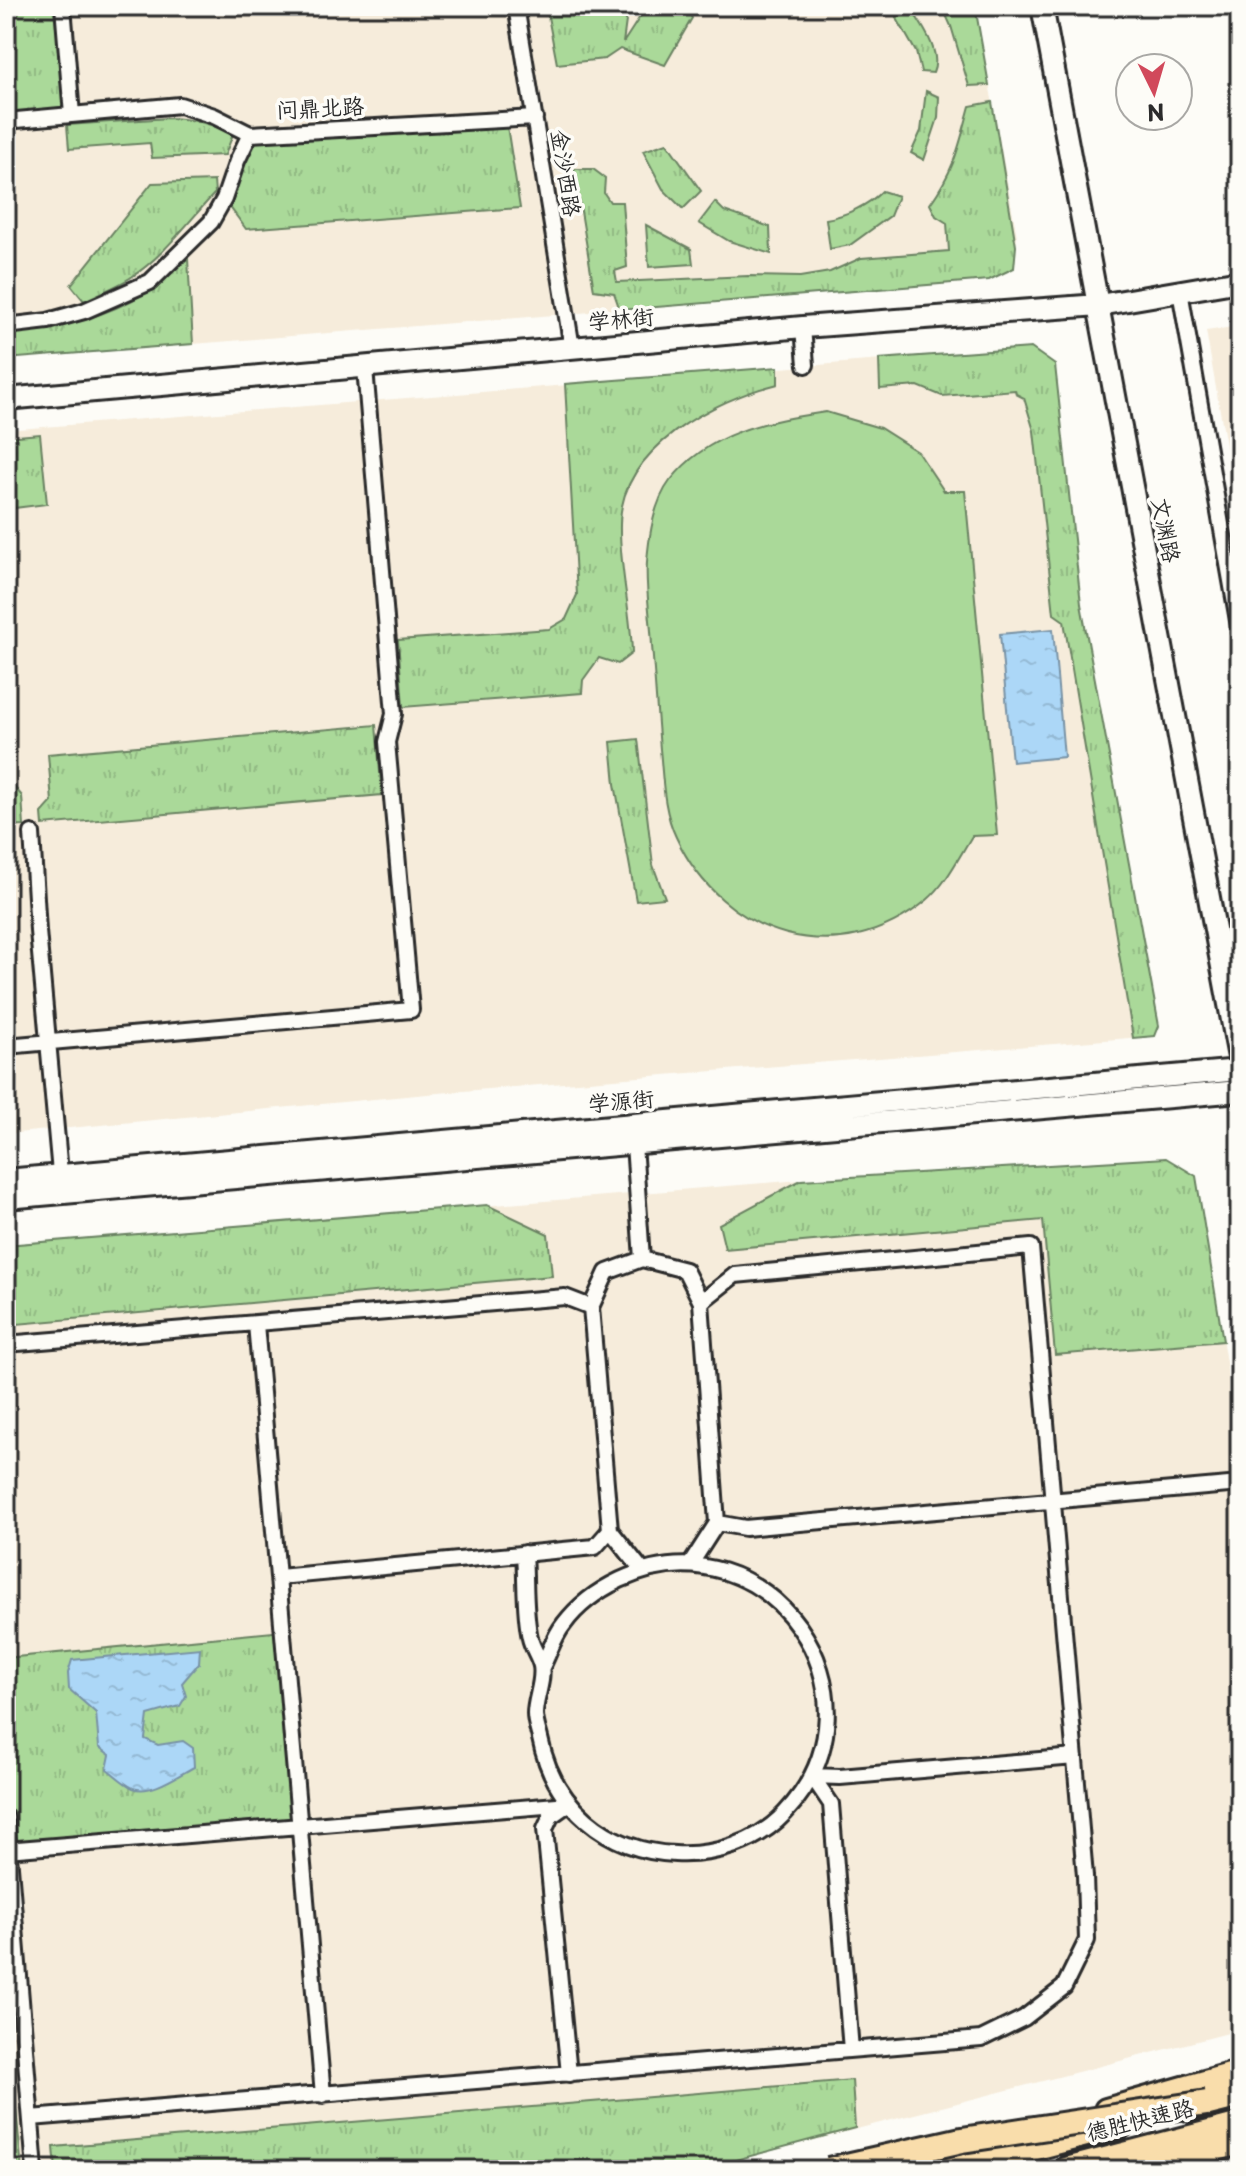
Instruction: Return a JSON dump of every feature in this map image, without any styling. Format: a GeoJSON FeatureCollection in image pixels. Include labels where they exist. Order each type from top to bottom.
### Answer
{"type":"FeatureCollection","features":[{"type":"Feature","properties":{"kind":"highway","name":"德胜快速路"},"geometry":{"type":"LineString","coordinates":[[947,2170],[1240,2095]]}},
{"type":"Feature","properties":{"kind":"highway"},"geometry":{"type":"LineString","coordinates":[[829,2170],[962,2140],[1207,2103]]}},
{"type":"Feature","properties":{"kind":"highway","name":"德胜快速路"},"geometry":{"type":"LineString","coordinates":[[1066,2170],[1133,2161],[1240,2125]]}},
{"type":"Feature","properties":{"kind":"highway"},"geometry":{"type":"LineString","coordinates":[[1092,2170],[1133,2161]]}},
{"type":"Feature","properties":{"kind":"main road","name":"文渊路"},"geometry":{"type":"LineString","coordinates":[[1042,6],[1240,1063]]}},
{"type":"Feature","properties":{"kind":"main road","name":"学林街"},"geometry":{"type":"LineString","coordinates":[[6,399],[803,327],[1099,305],[1240,281]]}},
{"type":"Feature","properties":{"kind":"main road","name":"学源街"},"geometry":{"type":"LineString","coordinates":[[6,1198],[61,1184],[1240,1070]]}},
{"type":"Feature","properties":{"kind":"main road","name":"学源街"},"geometry":{"type":"LineString","coordinates":[[6,1180],[61,1184],[634,1144],[1240,1091]]}},
{"type":"Feature","properties":{"kind":"main road"},"geometry":{"type":"LineString","coordinates":[[888,2170],[1240,2072]]}},
{"type":"Feature","properties":{"kind":"main road"},"geometry":{"type":"LineString","coordinates":[[1133,2161],[1240,2143]]}},
{"type":"Feature","properties":{"kind":"street"},"geometry":{"type":"LineString","coordinates":[[63,6],[72,115]]}},
{"type":"Feature","properties":{"kind":"street","name":"金沙西路"},"geometry":{"type":"LineString","coordinates":[[516,6],[572,348]]}},
{"type":"Feature","properties":{"kind":"street"},"geometry":{"type":"LineString","coordinates":[[6,121],[180,105],[214,116],[250,134]]}},
{"type":"Feature","properties":{"kind":"street","name":"问鼎北路"},"geometry":{"type":"LineString","coordinates":[[6,326],[48,321],[84,311],[150,282],[211,222],[224,199],[250,134],[535,118]]}},
{"type":"Feature","properties":{"kind":"street"},"geometry":{"type":"LineString","coordinates":[[1180,291],[1240,632]]}},
{"type":"Feature","properties":{"kind":"street"},"geometry":{"type":"LineString","coordinates":[[803,327],[806,365]]}},
{"type":"Feature","properties":{"kind":"street"},"geometry":{"type":"LineString","coordinates":[[6,1046],[411,1010],[387,742],[394,714],[365,368]]}},
{"type":"Feature","properties":{"kind":"street"},"geometry":{"type":"LineString","coordinates":[[32,833],[61,1184]]}},
{"type":"Feature","properties":{"kind":"street"},"geometry":{"type":"LineString","coordinates":[[634,1144],[642,1259]]}},
{"type":"Feature","properties":{"kind":"street"},"geometry":{"type":"LineString","coordinates":[[31,2118],[981,2039],[1024,2018],[1064,1987],[1087,1940],[1085,1876],[1031,1247],[735,1275],[701,1302]]}},
{"type":"Feature","properties":{"kind":"street"},"geometry":{"type":"LineString","coordinates":[[642,1570],[610,1530],[591,1307],[607,1272],[642,1259],[685,1270],[701,1302],[717,1523],[690,1565]]}},
{"type":"Feature","properties":{"kind":"street"},"geometry":{"type":"LineString","coordinates":[[6,1344],[565,1297],[591,1307]]}},
{"type":"Feature","properties":{"kind":"street"},"geometry":{"type":"LineString","coordinates":[[256,1324],[323,2095]]}},
{"type":"Feature","properties":{"kind":"street"},"geometry":{"type":"LineString","coordinates":[[717,1523],[745,1528],[1240,1484]]}},
{"type":"Feature","properties":{"kind":"street"},"geometry":{"type":"LineString","coordinates":[[279,1577],[595,1547],[610,1530]]}},
{"type":"Feature","properties":{"kind":"street"},"geometry":{"type":"LineString","coordinates":[[524,1553],[530,1638],[542,1667]]}},
{"type":"Feature","properties":{"kind":"street"},"geometry":{"type":"LineString","coordinates":[[690,1565],[737,1576],[778,1600],[808,1637],[825,1682],[827,1730],[812,1776],[784,1814],[745,1842],[699,1855],[650,1853],[605,1835],[569,1804],[545,1762],[535,1715],[542,1667],[563,1625],[598,1591],[642,1570],[690,1565]]}},
{"type":"Feature","properties":{"kind":"street"},"geometry":{"type":"LineString","coordinates":[[812,1776],[840,1777],[1075,1757]]}},
{"type":"Feature","properties":{"kind":"street"},"geometry":{"type":"LineString","coordinates":[[812,1776],[831,1804],[851,2050]]}},
{"type":"Feature","properties":{"kind":"street"},"geometry":{"type":"LineString","coordinates":[[7,1850],[569,1804]]}},
{"type":"Feature","properties":{"kind":"street"},"geometry":{"type":"LineString","coordinates":[[569,1804],[551,1816],[545,1829],[569,2074]]}},
{"type":"Feature","properties":{"kind":"street"},"geometry":{"type":"LineString","coordinates":[[6,1818],[35,2170]]}},
{"type":"Feature","properties":{"kind":"shaded area"},"geometry":{"type":"Polygon","coordinates":[[[6,6],[975,6],[1017,236],[1014,268],[989,280],[6,359],[6,6]]]}},
{"type":"Feature","properties":{"kind":"shaded area"},"geometry":{"type":"Polygon","coordinates":[[[1240,326],[1240,507],[1237,508],[1206,331],[1240,326]]]}},
{"type":"Feature","properties":{"kind":"shaded area"},"geometry":{"type":"Polygon","coordinates":[[[1031,348],[1055,365],[1081,604],[1159,1026],[1155,1036],[438,1093],[6,1134],[6,430],[1031,348]]]}},
{"type":"Feature","properties":{"kind":"shaded area"},"geometry":{"type":"Polygon","coordinates":[[[1166,1158],[1196,1176],[1240,1449],[1240,2030],[698,2170],[6,2170],[6,1245],[801,1180],[1166,1158]]]}},
{"type":"Feature","properties":{"kind":"green space"},"geometry":{"type":"Polygon","coordinates":[[[6,6],[64,6],[72,115],[6,121],[6,6]]]}},
{"type":"Feature","properties":{"kind":"green space"},"geometry":{"type":"Polygon","coordinates":[[[546,6],[628,6],[623,43],[647,6],[683,6],[692,18],[665,65],[620,49],[605,59],[557,64],[546,6]]]}},
{"type":"Feature","properties":{"kind":"green space"},"geometry":{"type":"Polygon","coordinates":[[[942,6],[975,6],[989,85],[969,86],[942,6]]]}},
{"type":"Feature","properties":{"kind":"green space"},"geometry":{"type":"Polygon","coordinates":[[[912,10],[933,49],[933,73],[921,72],[916,52],[896,17],[912,10]]]}},
{"type":"Feature","properties":{"kind":"green space"},"geometry":{"type":"Polygon","coordinates":[[[926,91],[939,97],[938,118],[924,160],[911,153],[921,131],[926,91]]]}},
{"type":"Feature","properties":{"kind":"green space"},"geometry":{"type":"Polygon","coordinates":[[[992,102],[1016,246],[1014,268],[989,280],[620,310],[614,293],[594,290],[574,169],[593,169],[605,178],[604,193],[610,202],[622,202],[627,267],[615,271],[617,282],[748,276],[800,277],[830,272],[861,258],[949,251],[947,223],[936,216],[930,204],[951,168],[970,106],[992,102]]]}},
{"type":"Feature","properties":{"kind":"green space"},"geometry":{"type":"Polygon","coordinates":[[[169,118],[202,123],[233,134],[225,155],[152,158],[150,143],[69,149],[67,125],[169,118]]]}},
{"type":"Feature","properties":{"kind":"green space"},"geometry":{"type":"Polygon","coordinates":[[[506,120],[520,208],[246,229],[224,199],[250,134],[506,120]]]}},
{"type":"Feature","properties":{"kind":"green space"},"geometry":{"type":"Polygon","coordinates":[[[667,143],[701,191],[683,209],[663,189],[643,151],[667,143]]]}},
{"type":"Feature","properties":{"kind":"green space"},"geometry":{"type":"Polygon","coordinates":[[[214,181],[215,193],[154,260],[125,281],[84,301],[71,285],[152,183],[214,181]]]}},
{"type":"Feature","properties":{"kind":"green space"},"geometry":{"type":"Polygon","coordinates":[[[882,191],[898,196],[890,216],[850,245],[830,249],[826,219],[856,209],[882,191]]]}},
{"type":"Feature","properties":{"kind":"green space"},"geometry":{"type":"Polygon","coordinates":[[[715,202],[724,211],[770,227],[771,254],[729,241],[699,223],[715,202]]]}},
{"type":"Feature","properties":{"kind":"green space"},"geometry":{"type":"Polygon","coordinates":[[[646,225],[691,249],[693,264],[649,267],[646,225]]]}},
{"type":"Feature","properties":{"kind":"green space"},"geometry":{"type":"Polygon","coordinates":[[[188,259],[193,344],[6,359],[6,332],[62,325],[116,308],[149,291],[188,259]]]}},
{"type":"Feature","properties":{"kind":"green space"},"geometry":{"type":"Polygon","coordinates":[[[1031,348],[1055,365],[1081,604],[1159,1026],[1155,1036],[1133,1038],[1064,621],[1054,614],[1034,431],[1024,398],[1015,390],[942,396],[918,386],[880,389],[879,359],[1031,348]]]}},
{"type":"Feature","properties":{"kind":"green space"},"geometry":{"type":"Polygon","coordinates":[[[778,367],[778,384],[753,391],[700,415],[653,451],[636,473],[624,497],[620,525],[632,653],[618,664],[599,658],[583,680],[582,693],[403,707],[398,640],[549,629],[566,619],[577,595],[565,384],[778,367]]]}},
{"type":"Feature","properties":{"kind":"green space"},"geometry":{"type":"Polygon","coordinates":[[[826,412],[880,428],[918,452],[944,491],[965,491],[997,835],[972,836],[934,894],[893,922],[857,935],[821,939],[786,934],[753,921],[723,900],[697,872],[676,837],[668,816],[663,782],[647,572],[649,541],[656,509],[664,489],[685,464],[703,450],[740,431],[826,412]]]}},
{"type":"Feature","properties":{"kind":"green space"},"geometry":{"type":"Polygon","coordinates":[[[40,434],[47,504],[6,509],[6,437],[40,434]]]}},
{"type":"Feature","properties":{"kind":"green space"},"geometry":{"type":"Polygon","coordinates":[[[376,725],[382,795],[43,825],[42,813],[52,802],[48,754],[376,725]]]}},
{"type":"Feature","properties":{"kind":"green space"},"geometry":{"type":"Polygon","coordinates":[[[638,739],[653,865],[665,898],[636,901],[615,784],[611,742],[638,739]]]}},
{"type":"Feature","properties":{"kind":"green space"},"geometry":{"type":"Polygon","coordinates":[[[8,764],[10,782],[22,796],[24,826],[6,827],[8,764]]]}},
{"type":"Feature","properties":{"kind":"green space"},"geometry":{"type":"Polygon","coordinates":[[[1166,1158],[1196,1176],[1223,1341],[1055,1355],[1043,1220],[725,1249],[719,1224],[801,1180],[1166,1158]]]}},
{"type":"Feature","properties":{"kind":"green space"},"geometry":{"type":"Polygon","coordinates":[[[487,1205],[548,1234],[552,1276],[6,1325],[6,1245],[487,1205]]]}},
{"type":"Feature","properties":{"kind":"green space"},"geometry":{"type":"Polygon","coordinates":[[[283,1631],[301,1827],[9,1850],[6,1818],[6,1658],[283,1631]]]}},
{"type":"Feature","properties":{"kind":"green space"},"geometry":{"type":"Polygon","coordinates":[[[6,2006],[22,2170],[6,2170],[6,2006]]]}},
{"type":"Feature","properties":{"kind":"green space"},"geometry":{"type":"Polygon","coordinates":[[[852,2080],[855,2128],[698,2170],[56,2170],[54,2147],[852,2080]]]}},
{"type":"Feature","properties":{"kind":"water"},"geometry":{"type":"Polygon","coordinates":[[[1053,629],[1064,757],[1012,762],[1000,634],[1053,629]]]}},
{"type":"Feature","properties":{"kind":"water"},"geometry":{"type":"Polygon","coordinates":[[[200,1648],[199,1663],[182,1683],[186,1696],[180,1706],[148,1715],[145,1739],[158,1745],[183,1741],[193,1748],[194,1767],[156,1787],[133,1788],[107,1769],[110,1755],[99,1747],[96,1713],[69,1689],[68,1673],[72,1660],[200,1648]]]}}]}
